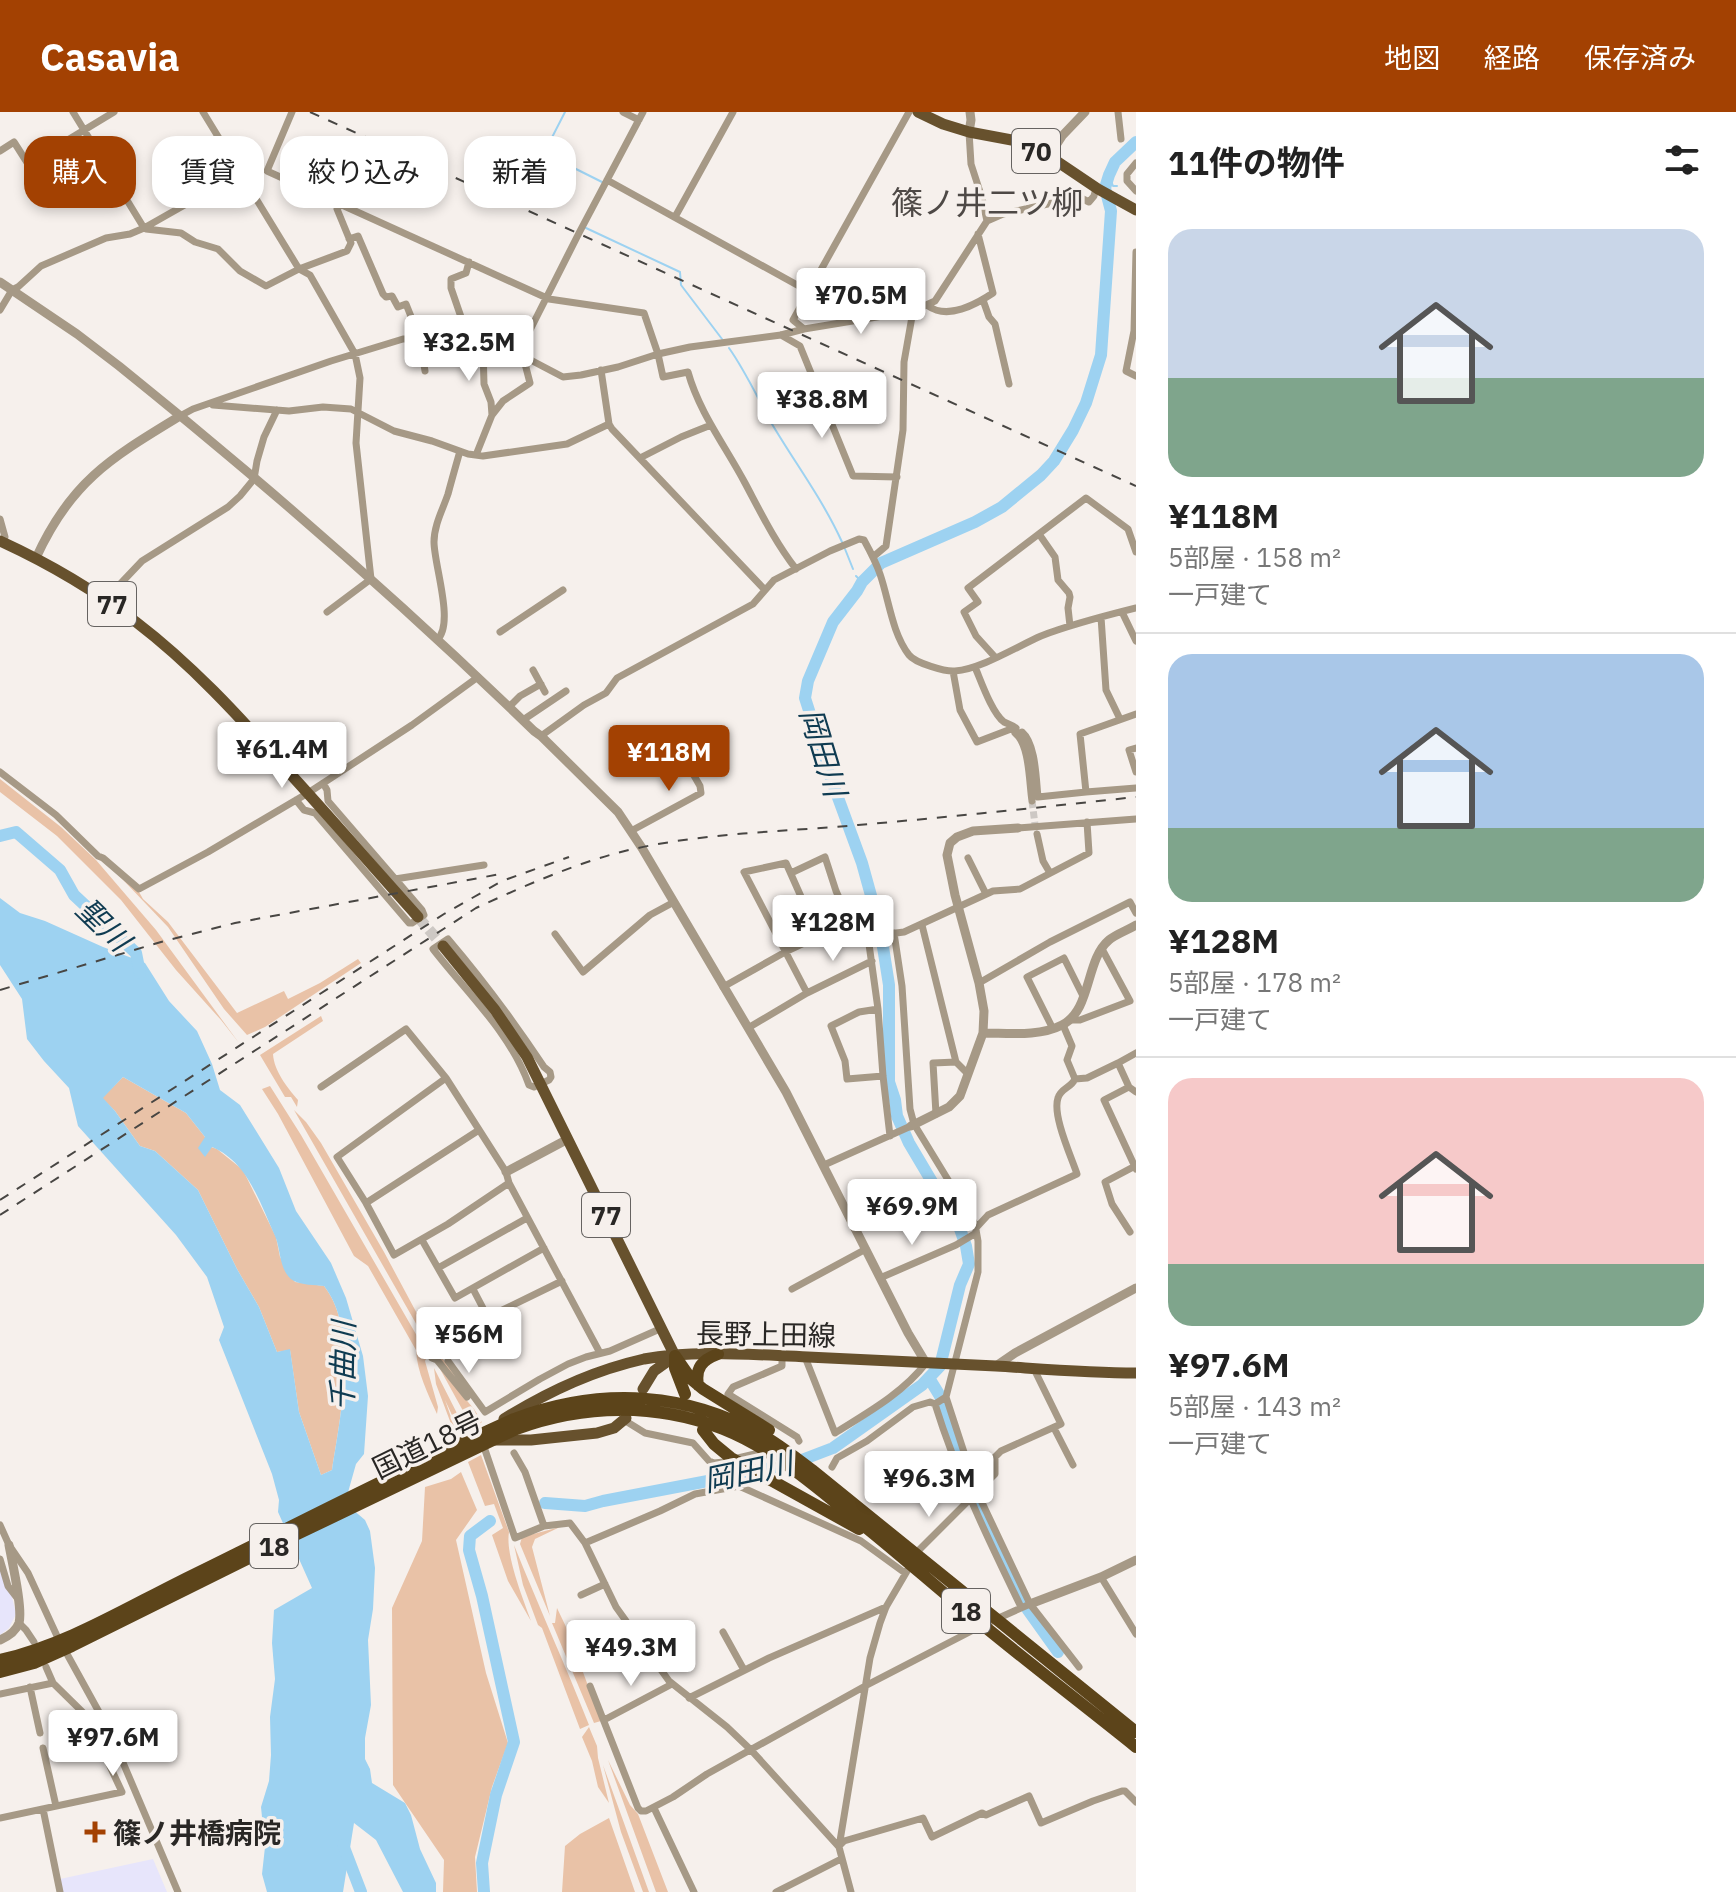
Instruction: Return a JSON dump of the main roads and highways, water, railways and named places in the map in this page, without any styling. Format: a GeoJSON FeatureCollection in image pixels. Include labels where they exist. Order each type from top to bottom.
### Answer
{"type":"FeatureCollection","features":[{"type":"Feature","properties":{"kind":"highway"},"geometry":{"type":"LineString","coordinates":[[698,1385],[697,1375],[701,1364],[718,1354]]}},
{"type":"Feature","properties":{"kind":"highway"},"geometry":{"type":"LineString","coordinates":[[675,1356],[691,1379],[708,1393],[792,1445]]}},
{"type":"Feature","properties":{"kind":"highway"},"geometry":{"type":"LineString","coordinates":[[675,1356],[676,1373],[685,1394]]}},
{"type":"Feature","properties":{"kind":"highway","name":"国道18号"},"geometry":{"type":"LineString","coordinates":[[0,1672],[34,1663],[66,1643],[481,1441],[524,1415],[565,1403],[640,1398],[709,1411],[792,1445],[848,1491],[911,1564],[1136,1747]]}},
{"type":"Feature","properties":{"kind":"highway","name":"国道18号"},"geometry":{"type":"LineString","coordinates":[[481,1441],[554,1417],[590,1411],[627,1409],[696,1420],[732,1433],[768,1453],[793,1476],[886,1538]]}},
{"type":"Feature","properties":{"kind":"highway"},"geometry":{"type":"LineString","coordinates":[[703,1430],[733,1461],[886,1538]]}},
{"type":"Feature","properties":{"kind":"highway","name":"国道18号"},"geometry":{"type":"LineString","coordinates":[[911,1564],[996,1618],[1136,1732]]}},
{"type":"Feature","properties":{"kind":"highway","name":"国道18号"},"geometry":{"type":"LineString","coordinates":[[0,1660],[66,1643]]}},
{"type":"Feature","properties":{"kind":"main road","name":"70"},"geometry":{"type":"LineString","coordinates":[[918,112],[969,132],[1017,141],[1049,156],[1116,201],[1134,209]]}},
{"type":"Feature","properties":{"kind":"main road","name":"77"},"geometry":{"type":"LineString","coordinates":[[2,541],[105,600],[157,638],[210,687],[418,917]]}},
{"type":"Feature","properties":{"kind":"main road","name":"長野上田線"},"geometry":{"type":"LineString","coordinates":[[443,946],[510,1031],[541,1084],[675,1356],[782,1356],[1136,1373]]}},
{"type":"Feature","properties":{"kind":"main road"},"geometry":{"type":"LineString","coordinates":[[643,1389],[654,1371],[675,1356]]}},
{"type":"Feature","properties":{"kind":"main road"},"geometry":{"type":"LineString","coordinates":[[481,1441],[525,1407],[581,1379],[642,1360],[675,1356]]}},
{"type":"Feature","properties":{"kind":"main road"},"geometry":{"type":"LineString","coordinates":[[481,1441],[531,1440],[597,1433],[611,1429],[625,1419]]}},
{"type":"Feature","properties":{"kind":"water"},"geometry":{"type":"Polygon","coordinates":[[[0,898],[20,913],[145,963],[169,1001],[197,1031],[220,1090],[240,1105],[279,1168],[296,1211],[331,1263],[346,1298],[363,1356],[368,1396],[364,1454],[356,1464],[345,1503],[365,1520],[370,1531],[375,1568],[368,1640],[371,1705],[365,1759],[372,1783],[405,1803],[420,1849],[436,1883],[436,1892],[403,1892],[376,1840],[354,1823],[343,1892],[267,1892],[262,1874],[265,1847],[261,1807],[269,1781],[271,1755],[270,1717],[275,1679],[272,1643],[274,1610],[312,1588],[278,1512],[279,1500],[272,1474],[219,1340],[224,1327],[207,1277],[176,1235],[78,1126],[69,1088],[27,1039],[22,999],[0,965],[0,898]],[[123,1077],[103,1098],[140,1146],[155,1151],[198,1190],[259,1307],[277,1352],[290,1349],[299,1412],[321,1475],[332,1470],[342,1401],[344,1350],[335,1304],[324,1286],[300,1283],[289,1277],[283,1267],[275,1236],[244,1173],[212,1147],[205,1157],[198,1148],[205,1137],[186,1113],[123,1077]]]}},
{"type":"Feature","properties":{"kind":"waterway"},"geometry":{"type":"LineString","coordinates":[[565,112],[544,153],[602,182]]}},
{"type":"Feature","properties":{"kind":"waterway","name":"岡田川"},"geometry":{"type":"LineString","coordinates":[[545,1503],[585,1506],[799,1461],[833,1448],[922,1385],[940,1366],[960,1285],[969,1264],[966,1246],[960,1229],[909,1143],[897,1116],[889,1082],[889,985],[880,928],[862,863],[805,698],[808,681],[833,622],[862,582],[881,563],[1002,507],[1054,461],[1073,430],[1086,403],[1101,355],[1111,211],[1105,188],[1115,162],[1136,142]]}},
{"type":"Feature","properties":{"kind":"waterway"},"geometry":{"type":"LineString","coordinates":[[1109,175],[1113,186],[1117,186]]}},
{"type":"Feature","properties":{"kind":"waterway"},"geometry":{"type":"LineString","coordinates":[[586,228],[680,272],[681,285],[722,339]]}},
{"type":"Feature","properties":{"kind":"waterway"},"geometry":{"type":"LineString","coordinates":[[729,348],[842,542]]}},
{"type":"Feature","properties":{"kind":"waterway"},"geometry":{"type":"LineString","coordinates":[[845,549],[853,569]]}},
{"type":"Feature","properties":{"kind":"waterway"},"geometry":{"type":"LineString","coordinates":[[856,576],[862,582]]}},
{"type":"Feature","properties":{"kind":"waterway","name":"聖川"},"geometry":{"type":"LineString","coordinates":[[0,836],[16,832],[60,870],[74,895],[136,953],[140,973]]}},
{"type":"Feature","properties":{"kind":"waterway","name":"岡田川"},"geometry":{"type":"LineString","coordinates":[[929,1378],[940,1396],[951,1439],[970,1489],[1028,1610],[1058,1652]]}},
{"type":"Feature","properties":{"kind":"waterway","name":"岡田川"},"geometry":{"type":"LineString","coordinates":[[484,1892],[482,1863],[496,1795],[514,1742],[469,1550],[470,1536],[490,1521]]}},
{"type":"Feature","properties":{"kind":"waterway","name":"千曲川"},"geometry":{"type":"LineString","coordinates":[[343,1845],[361,1892]]}},
{"type":"Feature","properties":{"kind":"tunnel"},"geometry":{"type":"LineString","coordinates":[[1032,801],[1036,832]]}},
{"type":"Feature","properties":{"kind":"tunnel"},"geometry":{"type":"LineString","coordinates":[[418,917],[443,946]]}},
{"type":"Feature","properties":{"kind":"railway"},"geometry":{"type":"LineString","coordinates":[[310,112],[1136,486]]}},
{"type":"Feature","properties":{"kind":"railway"},"geometry":{"type":"LineString","coordinates":[[0,1215],[476,908],[563,871],[646,846],[706,837],[1136,797]]}},
{"type":"Feature","properties":{"kind":"railway"},"geometry":{"type":"LineString","coordinates":[[0,1200],[444,914],[502,881],[569,857]]}},
{"type":"Feature","properties":{"kind":"railway"},"geometry":{"type":"LineString","coordinates":[[0,990],[235,923],[506,873]]}},
{"type":"Feature","properties":{"kind":"place","name":"篠ノ井橋病院"},"geometry":{"type":"Point","coordinates":[95,1832]}},
{"type":"Feature","properties":{"kind":"district","name":"篠ノ井二ツ柳"},"geometry":{"type":"Point","coordinates":[987,202]}}]}
